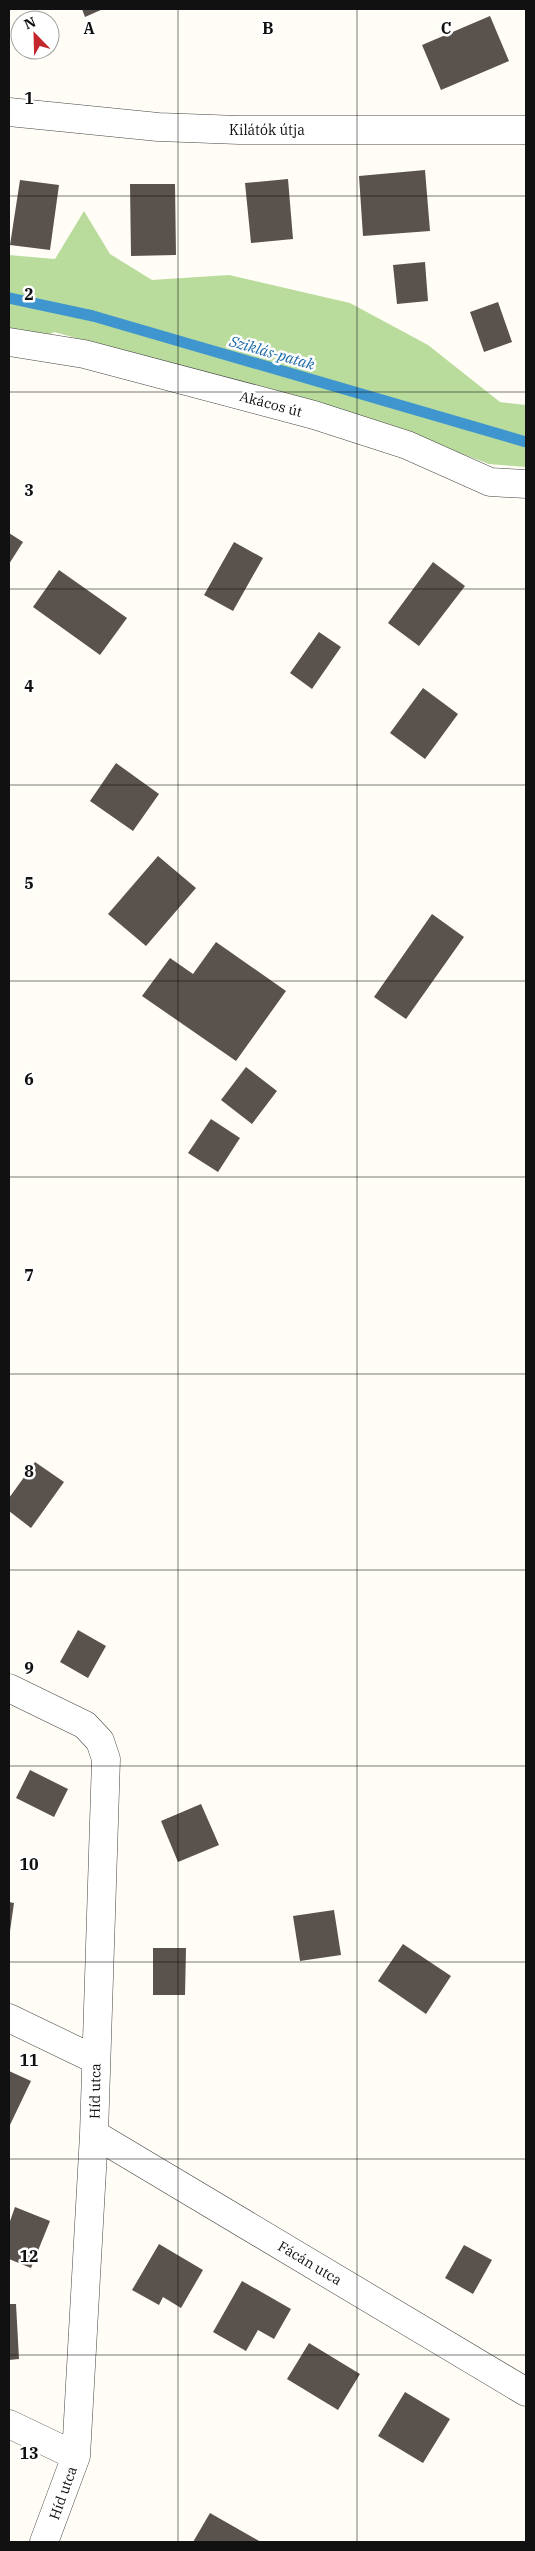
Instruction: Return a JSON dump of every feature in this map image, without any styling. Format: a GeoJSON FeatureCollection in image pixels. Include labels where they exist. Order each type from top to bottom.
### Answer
{"type":"FeatureCollection","features":[{"type":"Feature","properties":{"kind":"street","name":"Kilátók útja"},"geometry":{"type":"LineString","coordinates":[[9,112],[158,127],[239,130],[526,130]]}},
{"type":"Feature","properties":{"kind":"street","name":"Akácos út"},"geometry":{"type":"LineString","coordinates":[[9,342],[84,354],[314,415],[407,445],[490,482],[526,484]]}},
{"type":"Feature","properties":{"kind":"street","name":"Híd utca"},"geometry":{"type":"LineString","coordinates":[[9,1688],[85,1726],[100,1741],[106,1759],[94,2134],[76,2456],[44,2542]]}},
{"type":"Feature","properties":{"kind":"street"},"geometry":{"type":"LineString","coordinates":[[9,2018],[96,2060]]}},
{"type":"Feature","properties":{"kind":"street","name":"Fácán utca"},"geometry":{"type":"LineString","coordinates":[[94,2134],[526,2392]]}},
{"type":"Feature","properties":{"kind":"street"},"geometry":{"type":"LineString","coordinates":[[9,2424],[76,2456]]}},
{"type":"Feature","properties":{"kind":"green space"},"geometry":{"type":"Polygon","coordinates":[[[84,211],[110,254],[152,280],[229,275],[350,303],[428,345],[500,402],[526,405],[526,467],[489,464],[370,419],[54,332],[9,356],[9,255],[55,259],[84,211]]]}},
{"type":"Feature","properties":{"kind":"building"},"geometry":{"type":"Polygon","coordinates":[[[82,9],[103,9],[85,17],[82,9]]]}},
{"type":"Feature","properties":{"kind":"building"},"geometry":{"type":"Polygon","coordinates":[[[490,16],[509,61],[441,90],[422,45],[490,16]]]}},
{"type":"Feature","properties":{"kind":"building"},"geometry":{"type":"Polygon","coordinates":[[[425,170],[430,231],[363,236],[359,176],[425,170]]]}},
{"type":"Feature","properties":{"kind":"building"},"geometry":{"type":"Polygon","coordinates":[[[288,179],[293,239],[251,243],[245,183],[288,179]]]}},
{"type":"Feature","properties":{"kind":"building"},"geometry":{"type":"Polygon","coordinates":[[[20,180],[59,185],[50,250],[10,245],[20,180]]]}},
{"type":"Feature","properties":{"kind":"building"},"geometry":{"type":"Polygon","coordinates":[[[130,184],[175,184],[176,255],[131,256],[130,184]]]}},
{"type":"Feature","properties":{"kind":"building"},"geometry":{"type":"Polygon","coordinates":[[[425,262],[428,301],[397,304],[393,265],[425,262]]]}},
{"type":"Feature","properties":{"kind":"building"},"geometry":{"type":"Polygon","coordinates":[[[498,302],[512,342],[484,352],[470,312],[498,302]]]}},
{"type":"Feature","properties":{"kind":"building"},"geometry":{"type":"Polygon","coordinates":[[[9,533],[23,542],[9,564],[9,533]]]}},
{"type":"Feature","properties":{"kind":"building"},"geometry":{"type":"Polygon","coordinates":[[[234,542],[263,558],[233,611],[204,595],[234,542]]]}},
{"type":"Feature","properties":{"kind":"building"},"geometry":{"type":"Polygon","coordinates":[[[433,562],[465,586],[419,646],[388,623],[433,562]]]}},
{"type":"Feature","properties":{"kind":"building"},"geometry":{"type":"Polygon","coordinates":[[[59,570],[127,618],[100,655],[33,607],[59,570]]]}},
{"type":"Feature","properties":{"kind":"building"},"geometry":{"type":"Polygon","coordinates":[[[319,632],[341,647],[312,689],[290,673],[319,632]]]}},
{"type":"Feature","properties":{"kind":"building"},"geometry":{"type":"Polygon","coordinates":[[[423,688],[458,714],[425,759],[390,733],[423,688]]]}},
{"type":"Feature","properties":{"kind":"building"},"geometry":{"type":"Polygon","coordinates":[[[116,763],[159,794],[133,831],[90,801],[116,763]]]}},
{"type":"Feature","properties":{"kind":"building"},"geometry":{"type":"Polygon","coordinates":[[[158,856],[196,888],[146,946],[108,914],[158,856]]]}},
{"type":"Feature","properties":{"kind":"building"},"geometry":{"type":"Polygon","coordinates":[[[432,914],[464,937],[406,1019],[374,997],[432,914]]]}},
{"type":"Feature","properties":{"kind":"building"},"geometry":{"type":"Polygon","coordinates":[[[216,942],[286,991],[236,1061],[142,996],[170,958],[193,974],[216,942]]]}},
{"type":"Feature","properties":{"kind":"building"},"geometry":{"type":"Polygon","coordinates":[[[246,1067],[277,1091],[252,1124],[221,1100],[246,1067]]]}},
{"type":"Feature","properties":{"kind":"building"},"geometry":{"type":"Polygon","coordinates":[[[211,1119],[240,1138],[218,1172],[188,1153],[211,1119]]]}},
{"type":"Feature","properties":{"kind":"building"},"geometry":{"type":"Polygon","coordinates":[[[35,1462],[64,1482],[31,1528],[9,1511],[9,1498],[35,1462]]]}},
{"type":"Feature","properties":{"kind":"building"},"geometry":{"type":"Polygon","coordinates":[[[78,1630],[106,1646],[88,1678],[60,1662],[78,1630]]]}},
{"type":"Feature","properties":{"kind":"building"},"geometry":{"type":"Polygon","coordinates":[[[30,1770],[68,1789],[54,1817],[16,1798],[30,1770]]]}},
{"type":"Feature","properties":{"kind":"building"},"geometry":{"type":"Polygon","coordinates":[[[201,1804],[219,1845],[178,1862],[161,1821],[201,1804]]]}},
{"type":"Feature","properties":{"kind":"building"},"geometry":{"type":"Polygon","coordinates":[[[9,1902],[14,1903],[10,1931],[9,1931],[9,1902]]]}},
{"type":"Feature","properties":{"kind":"building"},"geometry":{"type":"Polygon","coordinates":[[[334,1910],[341,1955],[300,1961],[293,1916],[334,1910]]]}},
{"type":"Feature","properties":{"kind":"building"},"geometry":{"type":"Polygon","coordinates":[[[403,1944],[451,1976],[426,2014],[378,1981],[403,1944]]]}},
{"type":"Feature","properties":{"kind":"building"},"geometry":{"type":"Polygon","coordinates":[[[153,1948],[186,1948],[185,1995],[153,1995],[153,1948]]]}},
{"type":"Feature","properties":{"kind":"building"},"geometry":{"type":"Polygon","coordinates":[[[9,2071],[31,2081],[9,2127],[9,2071]]]}},
{"type":"Feature","properties":{"kind":"building"},"geometry":{"type":"Polygon","coordinates":[[[15,2207],[50,2221],[31,2268],[9,2259],[9,2224],[15,2207]]]}},
{"type":"Feature","properties":{"kind":"building"},"geometry":{"type":"Polygon","coordinates":[[[159,2244],[203,2270],[181,2308],[163,2297],[159,2305],[132,2290],[159,2244]]]}},
{"type":"Feature","properties":{"kind":"building"},"geometry":{"type":"Polygon","coordinates":[[[464,2245],[492,2260],[473,2294],[445,2278],[464,2245]]]}},
{"type":"Feature","properties":{"kind":"building"},"geometry":{"type":"Polygon","coordinates":[[[242,2281],[291,2309],[274,2339],[258,2330],[246,2351],[213,2332],[242,2281]]]}},
{"type":"Feature","properties":{"kind":"building"},"geometry":{"type":"Polygon","coordinates":[[[9,2304],[16,2304],[19,2359],[9,2360],[9,2304]]]}},
{"type":"Feature","properties":{"kind":"building"},"geometry":{"type":"Polygon","coordinates":[[[309,2343],[360,2374],[338,2410],[287,2379],[309,2343]]]}},
{"type":"Feature","properties":{"kind":"building"},"geometry":{"type":"Polygon","coordinates":[[[405,2392],[450,2419],[423,2463],[378,2436],[405,2392]]]}},
{"type":"Feature","properties":{"kind":"building"},"geometry":{"type":"Polygon","coordinates":[[[210,2513],[261,2542],[193,2542],[210,2513]]]}},
{"type":"Feature","properties":{"kind":"waterway","name":"Sziklás-patak"},"geometry":{"type":"LineString","coordinates":[[9,298],[93,316],[526,442]]}}]}
